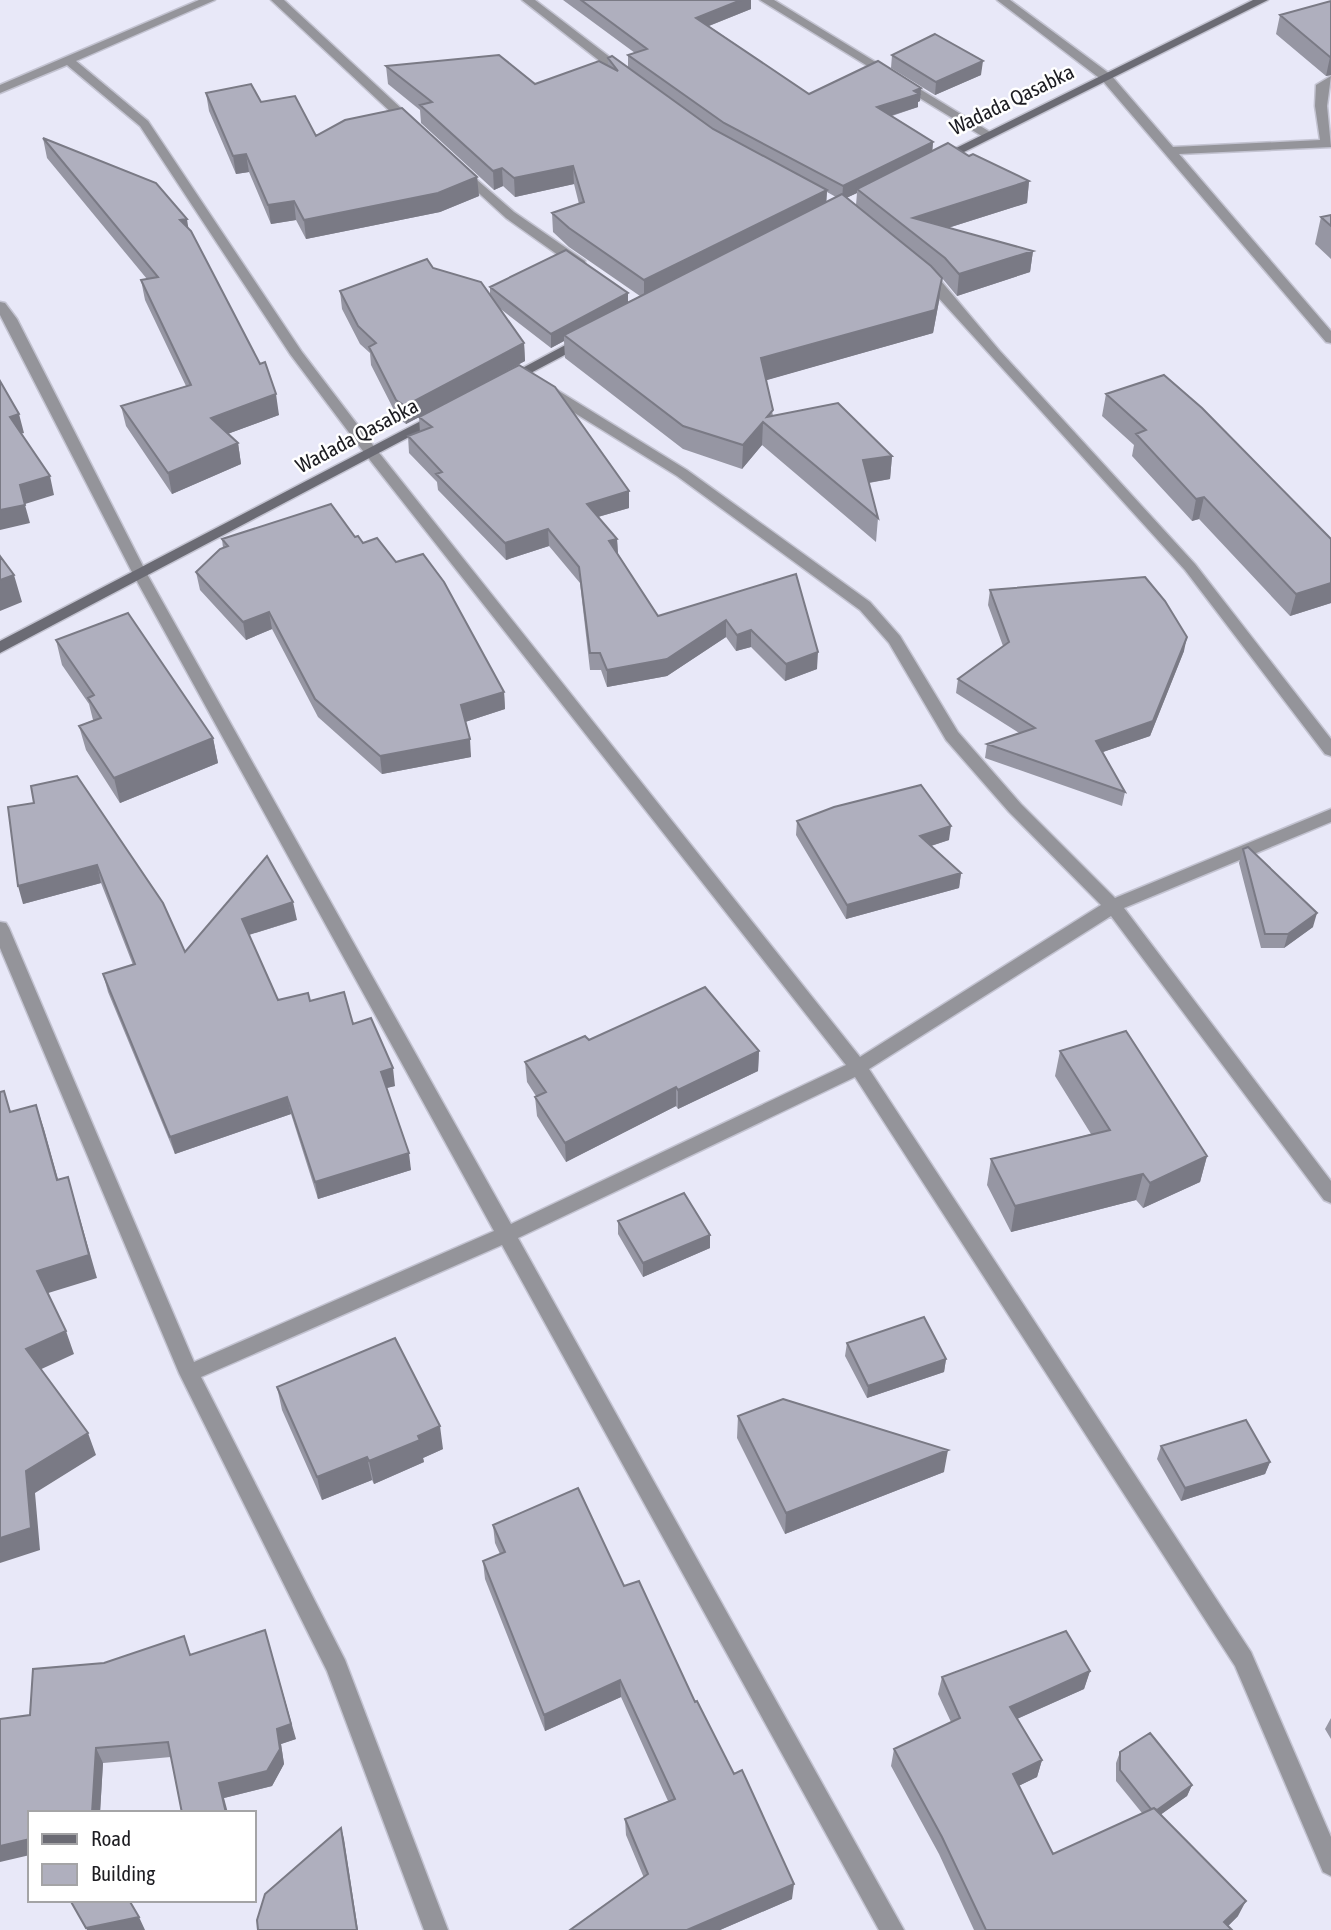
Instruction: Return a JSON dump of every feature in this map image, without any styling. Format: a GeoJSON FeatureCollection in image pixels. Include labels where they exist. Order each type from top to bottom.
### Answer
{"type":"FeatureCollection","features":[{"type":"Feature","properties":{"kind":"street"},"geometry":{"type":"LineString","coordinates":[[0,89],[209,0]]}},
{"type":"Feature","properties":{"kind":"street"},"geometry":{"type":"LineString","coordinates":[[277,0],[419,131]]}},
{"type":"Feature","properties":{"kind":"street"},"geometry":{"type":"LineString","coordinates":[[528,0],[634,82]]}},
{"type":"Feature","properties":{"kind":"street"},"geometry":{"type":"LineString","coordinates":[[766,0],[989,135]]}},
{"type":"Feature","properties":{"kind":"street"},"geometry":{"type":"LineString","coordinates":[[1003,0],[1106,77],[1331,339]]}},
{"type":"Feature","properties":{"kind":"street","name":"Wadada Qasabka"},"geometry":{"type":"LineString","coordinates":[[927,165],[1262,0]]}},
{"type":"Feature","properties":{"kind":"street"},"geometry":{"type":"LineString","coordinates":[[68,60],[144,124],[297,354],[371,452],[858,1067],[1243,1659],[1331,1864]]}},
{"type":"Feature","properties":{"kind":"street"},"geometry":{"type":"LineString","coordinates":[[1170,152],[1329,143],[1321,106],[1322,85],[1331,80]]}},
{"type":"Feature","properties":{"kind":"street"},"geometry":{"type":"LineString","coordinates":[[449,159],[510,215],[587,270]]}},
{"type":"Feature","properties":{"kind":"street"},"geometry":{"type":"LineString","coordinates":[[915,267],[936,284],[994,353],[1190,567],[1331,750]]}},
{"type":"Feature","properties":{"kind":"street"},"geometry":{"type":"LineString","coordinates":[[0,306],[10,319],[140,574],[892,1930]]}},
{"type":"Feature","properties":{"kind":"street"},"geometry":{"type":"LineString","coordinates":[[497,385],[594,334]]}},
{"type":"Feature","properties":{"kind":"street"},"geometry":{"type":"LineString","coordinates":[[520,373],[682,473],[865,606],[895,640],[952,737],[1015,808],[1112,906],[1331,1195]]}},
{"type":"Feature","properties":{"kind":"street","name":"Wadada Qasabka"},"geometry":{"type":"LineString","coordinates":[[0,648],[451,410]]}},
{"type":"Feature","properties":{"kind":"street"},"geometry":{"type":"LineString","coordinates":[[188,1373],[506,1235],[858,1067],[1112,906],[1331,815]]}},
{"type":"Feature","properties":{"kind":"street"},"geometry":{"type":"LineString","coordinates":[[0,928],[188,1373],[337,1667],[436,1930]]}},
{"type":"Feature","properties":{"kind":"building"},"geometry":{"type":"Polygon","coordinates":[[[581,0],[741,0],[696,18],[809,94],[878,61],[921,88],[914,91],[919,94],[877,107],[933,142],[843,186],[724,123],[628,55],[647,49],[581,0]]]}},
{"type":"Feature","properties":{"kind":"building"},"geometry":{"type":"Polygon","coordinates":[[[1331,1],[1331,56],[1330,57],[1280,15],[1331,1]]]}},
{"type":"Feature","properties":{"kind":"building"},"geometry":{"type":"Polygon","coordinates":[[[935,34],[983,61],[936,82],[892,55],[935,34]]]}},
{"type":"Feature","properties":{"kind":"building"},"geometry":{"type":"Polygon","coordinates":[[[499,55],[535,84],[599,61],[618,71],[608,58],[612,56],[713,129],[827,190],[644,280],[569,228],[552,213],[584,202],[573,166],[514,178],[502,168],[493,171],[420,105],[432,102],[386,66],[499,55]]]}},
{"type":"Feature","properties":{"kind":"building"},"geometry":{"type":"Polygon","coordinates":[[[251,84],[261,102],[295,96],[316,136],[345,120],[402,108],[477,177],[438,193],[304,220],[294,201],[268,205],[246,154],[233,156],[206,93],[251,84]]]}},
{"type":"Feature","properties":{"kind":"building"},"geometry":{"type":"Polygon","coordinates":[[[43,138],[156,183],[187,219],[180,220],[191,231],[260,364],[265,362],[276,394],[211,418],[238,443],[168,473],[121,406],[191,385],[141,280],[158,277],[43,138]]]}},
{"type":"Feature","properties":{"kind":"building"},"geometry":{"type":"Polygon","coordinates":[[[948,143],[969,156],[973,154],[1029,181],[913,218],[1033,251],[959,274],[945,258],[857,189],[948,143]]]}},
{"type":"Feature","properties":{"kind":"building"},"geometry":{"type":"Polygon","coordinates":[[[842,194],[931,266],[942,278],[935,310],[761,358],[773,410],[767,417],[838,403],[892,456],[863,460],[878,518],[763,422],[743,445],[683,426],[564,335],[842,194]]]}},
{"type":"Feature","properties":{"kind":"building"},"geometry":{"type":"Polygon","coordinates":[[[1331,215],[1331,226],[1321,217],[1331,215]]]}},
{"type":"Feature","properties":{"kind":"building"},"geometry":{"type":"Polygon","coordinates":[[[566,250],[628,293],[551,334],[490,287],[566,250]]]}},
{"type":"Feature","properties":{"kind":"building"},"geometry":{"type":"Polygon","coordinates":[[[427,259],[433,268],[481,282],[524,343],[405,406],[396,400],[369,347],[376,343],[358,326],[340,291],[427,259]]]}},
{"type":"Feature","properties":{"kind":"building"},"geometry":{"type":"Polygon","coordinates":[[[519,365],[555,387],[629,491],[587,504],[617,539],[609,541],[658,616],[796,574],[818,652],[786,664],[751,630],[737,635],[726,620],[667,659],[607,670],[600,653],[590,653],[579,567],[548,529],[505,543],[436,474],[442,472],[408,436],[432,427],[419,417],[519,365]]]}},
{"type":"Feature","properties":{"kind":"building"},"geometry":{"type":"Polygon","coordinates":[[[1164,375],[1202,408],[1331,539],[1331,583],[1296,594],[1204,497],[1196,499],[1136,434],[1146,430],[1106,394],[1164,375]]]}},
{"type":"Feature","properties":{"kind":"building"},"geometry":{"type":"Polygon","coordinates":[[[0,381],[19,414],[10,417],[50,476],[20,485],[25,505],[0,510],[0,381]]]}},
{"type":"Feature","properties":{"kind":"building"},"geometry":{"type":"Polygon","coordinates":[[[331,504],[355,537],[358,536],[363,543],[377,538],[396,562],[423,554],[444,582],[504,692],[461,705],[470,739],[380,756],[315,699],[269,612],[243,622],[196,572],[220,549],[228,546],[222,539],[331,504]]]}},
{"type":"Feature","properties":{"kind":"building"},"geometry":{"type":"Polygon","coordinates":[[[0,556],[14,575],[0,580],[0,556]]]}},
{"type":"Feature","properties":{"kind":"building"},"geometry":{"type":"Polygon","coordinates":[[[1145,577],[1165,601],[1187,637],[1153,721],[1096,741],[1125,792],[987,744],[1035,728],[958,679],[1009,642],[990,590],[1145,577]]]}},
{"type":"Feature","properties":{"kind":"building"},"geometry":{"type":"Polygon","coordinates":[[[128,613],[213,738],[114,778],[79,726],[101,718],[88,698],[94,695],[56,640],[128,613]]]}},
{"type":"Feature","properties":{"kind":"building"},"geometry":{"type":"Polygon","coordinates":[[[77,776],[163,903],[185,952],[267,856],[293,902],[242,919],[278,1000],[308,993],[310,1001],[344,992],[353,1024],[371,1018],[393,1068],[381,1072],[409,1153],[315,1182],[287,1097],[170,1137],[103,974],[135,964],[97,865],[18,886],[8,807],[34,803],[31,786],[77,776]]]}},
{"type":"Feature","properties":{"kind":"building"},"geometry":{"type":"Polygon","coordinates":[[[921,785],[951,826],[920,836],[961,873],[847,905],[797,821],[834,807],[921,785]]]}},
{"type":"Feature","properties":{"kind":"building"},"geometry":{"type":"Polygon","coordinates":[[[1248,847],[1317,913],[1288,934],[1265,934],[1243,849],[1248,847]]]}},
{"type":"Feature","properties":{"kind":"building"},"geometry":{"type":"Polygon","coordinates":[[[705,987],[759,1051],[678,1090],[676,1087],[565,1143],[535,1097],[546,1092],[525,1062],[585,1036],[589,1040],[705,987]]]}},
{"type":"Feature","properties":{"kind":"building"},"geometry":{"type":"Polygon","coordinates":[[[1126,1031],[1207,1156],[1150,1183],[1143,1174],[1015,1206],[991,1159],[1110,1130],[1060,1051],[1126,1031]]]}},
{"type":"Feature","properties":{"kind":"building"},"geometry":{"type":"Polygon","coordinates":[[[4,1091],[10,1112],[36,1105],[57,1180],[68,1177],[89,1255],[37,1271],[66,1331],[26,1349],[88,1433],[26,1471],[31,1528],[0,1538],[0,1092],[4,1091]]]}},
{"type":"Feature","properties":{"kind":"building"},"geometry":{"type":"Polygon","coordinates":[[[684,1193],[710,1235],[643,1263],[618,1221],[684,1193]]]}},
{"type":"Feature","properties":{"kind":"building"},"geometry":{"type":"Polygon","coordinates":[[[924,1317],[946,1359],[868,1386],[847,1343],[924,1317]]]}},
{"type":"Feature","properties":{"kind":"building"},"geometry":{"type":"Polygon","coordinates":[[[395,1338],[440,1426],[418,1436],[420,1440],[369,1461],[367,1457],[317,1477],[277,1387],[395,1338]]]}},
{"type":"Feature","properties":{"kind":"building"},"geometry":{"type":"Polygon","coordinates":[[[783,1399],[948,1450],[786,1513],[738,1416],[783,1399]]]}},
{"type":"Feature","properties":{"kind":"building"},"geometry":{"type":"Polygon","coordinates":[[[1246,1420],[1270,1462],[1185,1488],[1161,1446],[1246,1420]]]}},
{"type":"Feature","properties":{"kind":"building"},"geometry":{"type":"Polygon","coordinates":[[[578,1488],[624,1586],[639,1581],[695,1702],[697,1701],[734,1774],[742,1770],[794,1884],[687,1930],[570,1930],[648,1874],[625,1819],[675,1799],[620,1680],[544,1715],[483,1561],[505,1552],[493,1525],[578,1488]]]}},
{"type":"Feature","properties":{"kind":"building"},"geometry":{"type":"Polygon","coordinates":[[[265,1630],[291,1724],[277,1729],[280,1749],[267,1771],[219,1783],[226,1811],[182,1811],[168,1742],[96,1748],[92,1811],[28,1811],[28,1839],[0,1846],[0,1719],[30,1715],[33,1669],[104,1663],[184,1636],[190,1655],[265,1630]]]}},
{"type":"Feature","properties":{"kind":"building"},"geometry":{"type":"Polygon","coordinates":[[[1066,1631],[1090,1671],[1010,1707],[1042,1760],[1013,1774],[1053,1854],[1154,1808],[1246,1901],[1224,1922],[1232,1930],[986,1930],[942,1837],[894,1749],[960,1718],[942,1677],[1066,1631]]]}},
{"type":"Feature","properties":{"kind":"building"},"geometry":{"type":"Polygon","coordinates":[[[1150,1733],[1192,1785],[1157,1810],[1151,1809],[1120,1770],[1120,1752],[1150,1733]]]}},
{"type":"Feature","properties":{"kind":"building"},"geometry":{"type":"Polygon","coordinates":[[[341,1828],[357,1930],[258,1930],[257,1920],[265,1894],[341,1828]]]}},
{"type":"Feature","properties":{"kind":"building"},"geometry":{"type":"Polygon","coordinates":[[[71,1902],[130,1902],[139,1917],[86,1928],[71,1902]]]}}]}
